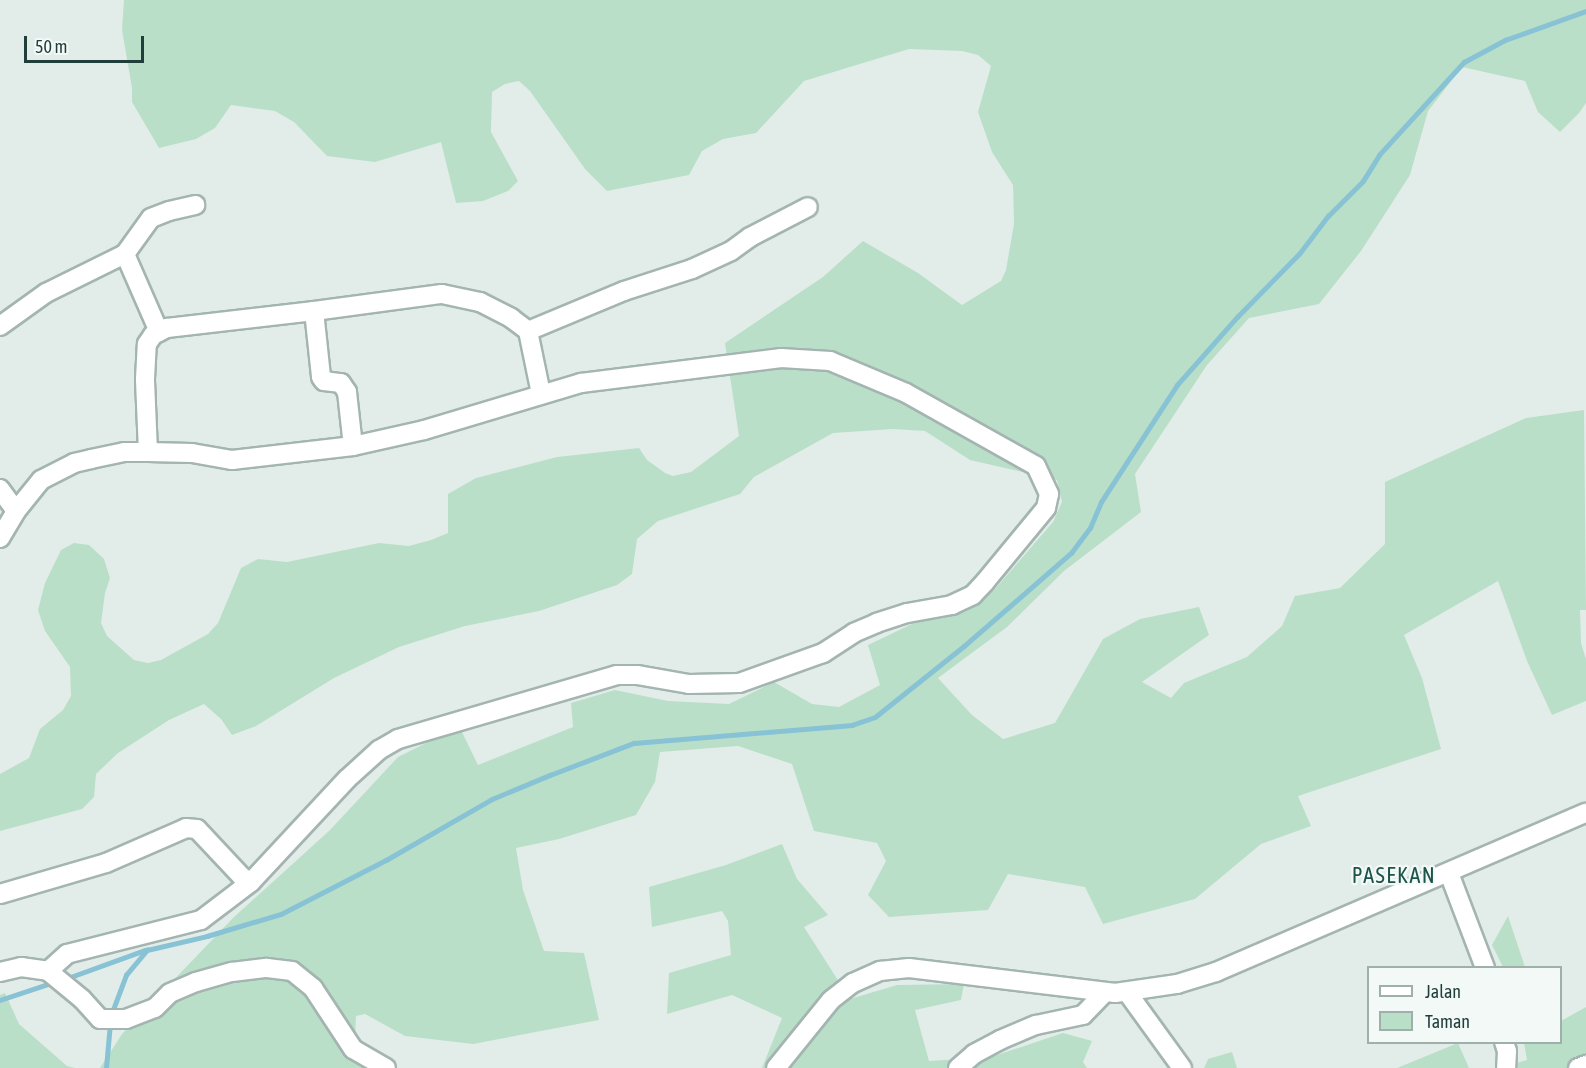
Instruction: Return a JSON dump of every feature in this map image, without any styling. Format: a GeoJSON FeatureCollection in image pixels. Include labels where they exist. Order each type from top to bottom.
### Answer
{"type":"FeatureCollection","features":[{"type":"Feature","properties":{"kind":"street"},"geometry":{"type":"LineString","coordinates":[[0,326],[46,293],[125,254],[151,218],[195,205]]}},
{"type":"Feature","properties":{"kind":"street"},"geometry":{"type":"LineString","coordinates":[[528,331],[624,291],[692,269],[731,251],[750,237],[808,207]]}},
{"type":"Feature","properties":{"kind":"street"},"geometry":{"type":"LineString","coordinates":[[125,254],[159,332]]}},
{"type":"Feature","properties":{"kind":"street"},"geometry":{"type":"LineString","coordinates":[[148,452],[147,344],[159,332],[167,328],[442,294],[480,302],[511,318],[528,331],[541,394]]}},
{"type":"Feature","properties":{"kind":"street"},"geometry":{"type":"LineString","coordinates":[[314,311],[321,377],[324,381],[340,383],[347,392],[353,446]]}},
{"type":"Feature","properties":{"kind":"street"},"geometry":{"type":"LineString","coordinates":[[0,538],[16,511],[42,480],[56,471],[91,459],[124,452],[148,452],[192,453],[232,460],[353,446],[424,430],[581,383],[781,358],[830,360],[906,393],[1036,466],[1049,494],[1046,508],[985,582],[972,595],[952,605],[907,613],[877,623],[854,633],[823,653],[739,683],[690,684],[638,675],[617,675],[398,739],[379,750],[347,779],[251,882],[201,920],[67,954],[48,971]]}},
{"type":"Feature","properties":{"kind":"street"},"geometry":{"type":"LineString","coordinates":[[0,489],[16,511]]}},
{"type":"Feature","properties":{"kind":"street"},"geometry":{"type":"LineString","coordinates":[[776,1068],[831,1000],[853,983],[880,971],[909,968],[1105,992],[1127,992],[1177,984],[1216,972],[1584,817]]}},
{"type":"Feature","properties":{"kind":"street"},"geometry":{"type":"LineString","coordinates":[[0,894],[106,863],[186,828],[197,829],[242,877],[251,882]]}},
{"type":"Feature","properties":{"kind":"street"},"geometry":{"type":"LineString","coordinates":[[1449,873],[1484,966]]}},
{"type":"Feature","properties":{"kind":"street"},"geometry":{"type":"LineString","coordinates":[[0,972],[21,967],[48,971],[82,999],[100,1019],[126,1019],[155,1008],[170,993],[196,982],[232,972],[267,968],[292,971],[313,988],[353,1049],[386,1068]]}},
{"type":"Feature","properties":{"kind":"street"},"geometry":{"type":"LineString","coordinates":[[958,1068],[974,1054],[1000,1040],[1036,1025],[1083,1015],[1105,992]]}},
{"type":"Feature","properties":{"kind":"street"},"geometry":{"type":"LineString","coordinates":[[1127,992],[1182,1068]]}},
{"type":"Feature","properties":{"kind":"street"},"geometry":{"type":"LineString","coordinates":[[1505,1044],[1507,1051],[1506,1068]]}},
{"type":"Feature","properties":{"kind":"street"},"geometry":{"type":"LineString","coordinates":[[1578,1068],[1586,1065]]}},
{"type":"Feature","properties":{"kind":"green space"},"geometry":{"type":"Polygon","coordinates":[[[124,0],[1586,0],[1586,103],[1579,113],[1560,132],[1538,112],[1525,81],[1462,67],[1428,111],[1410,175],[1361,251],[1319,304],[1249,318],[1207,365],[1135,474],[1141,512],[1064,571],[1007,627],[938,678],[972,715],[1003,739],[1055,723],[1103,639],[1140,619],[1199,607],[1209,635],[1142,682],[1171,698],[1184,683],[1247,657],[1282,626],[1295,596],[1340,588],[1385,544],[1385,482],[1526,418],[1584,410],[1586,610],[1580,610],[1581,643],[1586,659],[1586,701],[1552,715],[1527,661],[1498,581],[1404,635],[1422,678],[1441,749],[1298,796],[1311,826],[1261,844],[1195,899],[1103,924],[1085,887],[1008,874],[988,910],[889,917],[868,895],[886,861],[877,843],[814,831],[792,764],[738,746],[660,752],[655,782],[636,815],[559,839],[516,848],[523,890],[544,951],[584,953],[599,1020],[473,1044],[405,1036],[365,1014],[356,1016],[355,1040],[397,1068],[100,1068],[122,1034],[234,917],[330,830],[398,757],[432,740],[461,730],[478,765],[573,727],[571,703],[615,690],[668,701],[729,704],[774,682],[812,704],[839,707],[880,685],[868,645],[914,623],[967,611],[995,589],[1053,522],[1062,502],[1057,480],[970,460],[925,431],[893,429],[833,433],[754,477],[740,494],[658,521],[637,539],[632,574],[617,585],[539,611],[465,626],[399,647],[334,678],[256,726],[232,735],[221,719],[204,704],[169,720],[118,753],[96,774],[94,797],[82,809],[0,831],[0,774],[29,758],[40,729],[63,710],[71,696],[70,667],[45,631],[38,610],[45,583],[61,550],[74,543],[89,545],[104,559],[110,578],[105,593],[101,623],[107,636],[134,660],[148,663],[161,660],[208,634],[218,623],[241,568],[258,559],[287,562],[379,543],[409,546],[431,540],[448,533],[448,494],[476,478],[557,457],[639,448],[647,460],[665,473],[673,476],[691,472],[739,436],[725,343],[823,277],[863,241],[918,273],[962,305],[1001,281],[1006,270],[1014,224],[1013,185],[992,152],[978,112],[991,66],[978,55],[962,51],[909,49],[804,81],[756,133],[723,139],[702,151],[689,175],[607,191],[585,169],[530,91],[519,81],[505,84],[492,92],[491,132],[518,181],[508,191],[483,201],[456,203],[441,142],[375,162],[327,156],[294,122],[275,111],[231,105],[215,128],[196,139],[159,148],[132,102],[132,88],[122,30],[124,0]]]}},
{"type":"Feature","properties":{"kind":"green space"},"geometry":{"type":"Polygon","coordinates":[[[782,844],[797,879],[828,915],[804,927],[850,999],[897,985],[964,984],[961,1000],[915,1010],[929,1061],[991,1057],[1063,1033],[1092,1041],[1083,1062],[1087,1068],[762,1068],[782,1018],[732,995],[667,1014],[669,973],[731,955],[728,921],[722,911],[652,927],[649,887],[726,865],[782,844]]]}},
{"type":"Feature","properties":{"kind":"green space"},"geometry":{"type":"Polygon","coordinates":[[[1508,916],[1525,966],[1502,966],[1492,945],[1508,916]]]}},
{"type":"Feature","properties":{"kind":"green space"},"geometry":{"type":"Polygon","coordinates":[[[5,993],[19,1024],[67,1066],[75,1068],[0,1068],[0,995],[5,993]]]}},
{"type":"Feature","properties":{"kind":"green space"},"geometry":{"type":"Polygon","coordinates":[[[1586,1007],[1586,1068],[1499,1068],[1527,1060],[1524,1044],[1562,1044],[1562,1020],[1586,1007]]]}},
{"type":"Feature","properties":{"kind":"green space"},"geometry":{"type":"Polygon","coordinates":[[[1458,1044],[1469,1068],[1397,1068],[1458,1044]]]}},
{"type":"Feature","properties":{"kind":"green space"},"geometry":{"type":"Polygon","coordinates":[[[1232,1052],[1237,1068],[1204,1068],[1208,1059],[1232,1052]]]}},
{"type":"Feature","properties":{"kind":"waterway"},"geometry":{"type":"LineString","coordinates":[[111,1015],[126,975],[147,950],[207,936],[281,914],[386,860],[492,799],[550,775],[634,743],[852,725],[875,717],[964,646],[1071,553],[1090,528],[1101,502],[1177,385],[1237,317],[1299,254],[1328,216],[1363,181],[1379,155],[1464,62],[1505,40],[1586,11]]}},
{"type":"Feature","properties":{"kind":"waterway"},"geometry":{"type":"LineString","coordinates":[[65,979],[145,950]]}},
{"type":"Feature","properties":{"kind":"waterway"},"geometry":{"type":"LineString","coordinates":[[0,1000],[54,982]]}},
{"type":"Feature","properties":{"kind":"waterway"},"geometry":{"type":"LineString","coordinates":[[106,1068],[110,1023]]}},
{"type":"Feature","properties":{"kind":"district","name":"PASEKAN"},"geometry":{"type":"Point","coordinates":[1394,876]}}]}
